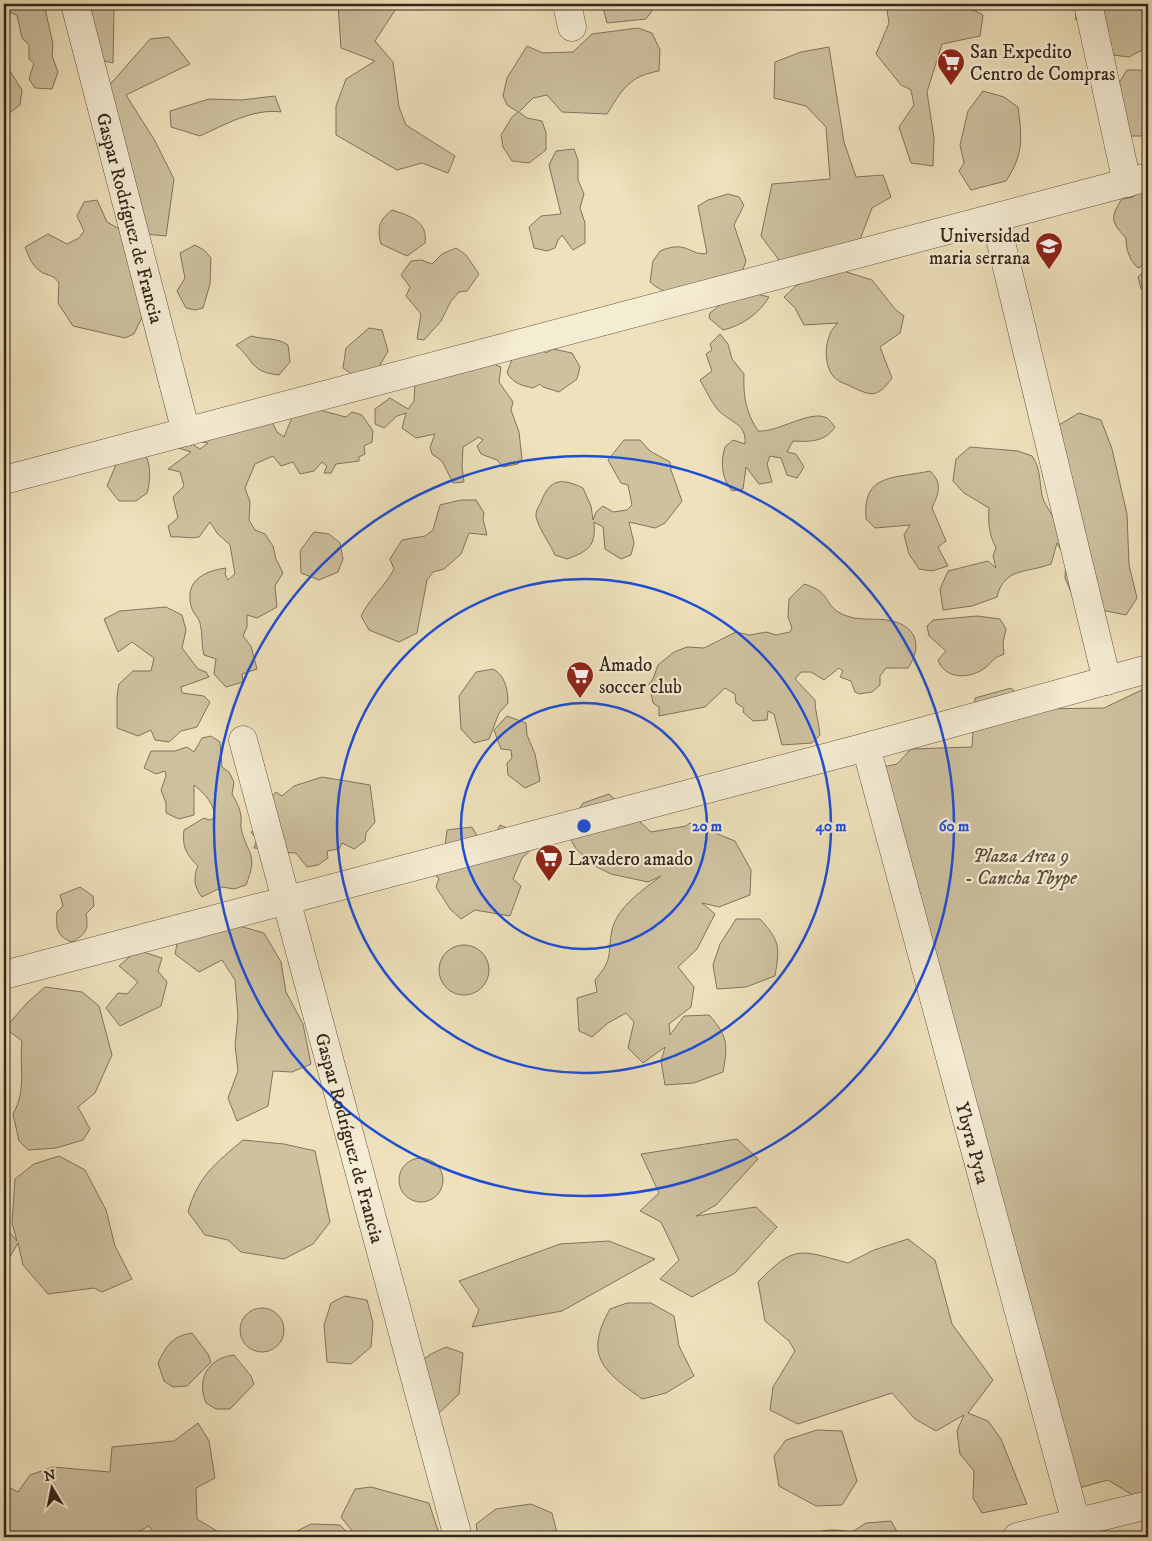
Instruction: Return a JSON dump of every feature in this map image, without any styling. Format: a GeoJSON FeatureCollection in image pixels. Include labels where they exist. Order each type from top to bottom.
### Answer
{"type":"FeatureCollection","features":[{"type":"Feature","properties":{"kind":"street","name":"Gaspar Rodríguez de Francia"},"geometry":{"type":"LineString","coordinates":[[75,4],[186,432]]}},
{"type":"Feature","properties":{"kind":"street"},"geometry":{"type":"LineString","coordinates":[[4,480],[1138,180],[1088,4]]}},
{"type":"Feature","properties":{"kind":"street"},"geometry":{"type":"LineString","coordinates":[[995,218],[1107,681]]}},
{"type":"Feature","properties":{"kind":"street"},"geometry":{"type":"LineString","coordinates":[[4,975],[866,747],[1148,669]]}},
{"type":"Feature","properties":{"kind":"street","name":"Gaspar Rodríguez de Francia"},"geometry":{"type":"LineString","coordinates":[[243,740],[458,1537]]}},
{"type":"Feature","properties":{"kind":"street","name":"Ybyra Pyta"},"geometry":{"type":"LineString","coordinates":[[866,747],[1078,1530]]}},
{"type":"Feature","properties":{"kind":"street"},"geometry":{"type":"LineString","coordinates":[[1017,1537],[1078,1530],[1148,1505]]}},
{"type":"Feature","properties":{"kind":"green space"},"geometry":{"type":"Polygon","coordinates":[[[4,4],[44,4],[53,44],[52,56],[58,72],[52,89],[35,88],[29,79],[34,63],[29,59],[29,45],[22,38],[17,15],[8,12],[4,4]]]}},
{"type":"Feature","properties":{"kind":"green space"},"geometry":{"type":"Polygon","coordinates":[[[81,4],[112,4],[114,10],[113,63],[83,56],[81,4]]]}},
{"type":"Feature","properties":{"kind":"green space"},"geometry":{"type":"Polygon","coordinates":[[[338,4],[399,4],[375,41],[393,62],[399,107],[406,125],[455,156],[448,173],[422,163],[397,170],[336,135],[336,106],[346,79],[375,61],[341,48],[338,4]]]}},
{"type":"Feature","properties":{"kind":"green space"},"geometry":{"type":"Polygon","coordinates":[[[602,4],[657,4],[646,19],[607,23],[602,4]]]}},
{"type":"Feature","properties":{"kind":"green space"},"geometry":{"type":"Polygon","coordinates":[[[886,4],[963,4],[983,15],[980,36],[942,44],[927,92],[934,138],[933,166],[911,163],[899,127],[914,105],[911,90],[901,85],[876,54],[889,23],[886,4]]]}},
{"type":"Feature","properties":{"kind":"green space"},"geometry":{"type":"Polygon","coordinates":[[[1075,4],[1148,4],[1148,47],[1129,57],[1105,54],[1099,23],[1076,20],[1075,4]]]}},
{"type":"Feature","properties":{"kind":"green space"},"geometry":{"type":"Polygon","coordinates":[[[638,28],[652,33],[660,50],[659,71],[633,80],[622,91],[607,114],[562,112],[547,95],[533,98],[519,112],[527,118],[542,121],[546,133],[546,150],[529,163],[512,161],[503,147],[501,135],[512,117],[518,112],[507,105],[503,96],[507,78],[527,46],[543,53],[573,52],[592,34],[638,28]]]}},
{"type":"Feature","properties":{"kind":"green space"},"geometry":{"type":"Polygon","coordinates":[[[169,37],[190,64],[126,95],[155,141],[174,179],[166,236],[135,233],[107,88],[150,39],[169,37]]]}},
{"type":"Feature","properties":{"kind":"green space"},"geometry":{"type":"Polygon","coordinates":[[[829,47],[844,142],[856,177],[883,175],[891,197],[872,208],[851,263],[840,270],[872,280],[895,309],[904,316],[900,333],[880,347],[892,378],[882,390],[873,394],[839,381],[833,376],[827,363],[826,348],[830,334],[838,323],[804,325],[795,308],[784,297],[797,285],[814,278],[791,276],[761,236],[772,184],[830,179],[826,127],[806,106],[774,98],[775,62],[801,52],[829,47]]]}},
{"type":"Feature","properties":{"kind":"green space"},"geometry":{"type":"Polygon","coordinates":[[[4,67],[8,68],[22,90],[20,105],[8,114],[4,114],[4,67]]]}},
{"type":"Feature","properties":{"kind":"green space"},"geometry":{"type":"Polygon","coordinates":[[[1127,70],[1139,70],[1148,74],[1148,136],[1131,136],[1101,111],[1127,70]]]}},
{"type":"Feature","properties":{"kind":"green space"},"geometry":{"type":"Polygon","coordinates":[[[983,91],[1004,97],[1018,107],[1021,136],[1019,154],[1006,181],[971,190],[959,171],[964,163],[960,145],[968,111],[983,91]]]}},
{"type":"Feature","properties":{"kind":"green space"},"geometry":{"type":"Polygon","coordinates":[[[275,96],[281,112],[271,111],[250,115],[200,136],[171,127],[170,111],[209,99],[241,100],[275,96]]]}},
{"type":"Feature","properties":{"kind":"green space"},"geometry":{"type":"Polygon","coordinates":[[[574,149],[578,160],[578,180],[584,194],[580,208],[585,223],[585,243],[573,250],[562,235],[555,248],[547,251],[534,248],[529,227],[541,216],[561,214],[549,165],[556,151],[574,149]]]}},
{"type":"Feature","properties":{"kind":"green space"},"geometry":{"type":"Polygon","coordinates":[[[1148,190],[1148,292],[1141,289],[1138,277],[1145,270],[1144,265],[1138,268],[1130,258],[1126,238],[1115,224],[1114,216],[1122,199],[1133,197],[1136,192],[1148,190]]]}},
{"type":"Feature","properties":{"kind":"green space"},"geometry":{"type":"Polygon","coordinates":[[[728,194],[739,197],[744,205],[734,225],[746,261],[738,283],[704,292],[682,295],[660,289],[650,282],[653,261],[660,251],[683,247],[696,253],[707,253],[698,206],[708,200],[728,194]]]}},
{"type":"Feature","properties":{"kind":"green space"},"geometry":{"type":"Polygon","coordinates":[[[97,200],[107,222],[130,235],[143,315],[134,334],[125,338],[73,326],[58,303],[59,283],[36,268],[31,262],[25,247],[48,234],[67,244],[79,238],[84,231],[77,216],[84,202],[97,200]]]}},
{"type":"Feature","properties":{"kind":"green space"},"geometry":{"type":"Polygon","coordinates":[[[392,210],[411,217],[421,224],[424,229],[425,243],[407,256],[381,244],[380,225],[384,217],[392,210]]]}},
{"type":"Feature","properties":{"kind":"green space"},"geometry":{"type":"Polygon","coordinates":[[[195,245],[204,250],[211,258],[210,284],[203,308],[195,310],[186,308],[177,291],[185,278],[180,253],[195,245]]]}},
{"type":"Feature","properties":{"kind":"green space"},"geometry":{"type":"Polygon","coordinates":[[[456,248],[466,255],[479,274],[467,291],[459,292],[451,301],[441,321],[424,340],[417,339],[421,314],[406,296],[410,287],[401,275],[411,261],[421,260],[432,264],[442,254],[456,248]]]}},
{"type":"Feature","properties":{"kind":"green space"},"geometry":{"type":"Polygon","coordinates":[[[752,293],[769,297],[755,314],[743,322],[723,330],[709,318],[710,313],[720,305],[726,296],[752,293]]]}},
{"type":"Feature","properties":{"kind":"green space"},"geometry":{"type":"Polygon","coordinates":[[[369,328],[382,330],[388,351],[375,374],[357,378],[343,368],[346,348],[369,328]]]}},
{"type":"Feature","properties":{"kind":"green space"},"geometry":{"type":"Polygon","coordinates":[[[720,334],[728,344],[732,359],[744,374],[746,404],[758,431],[775,429],[803,419],[820,416],[827,418],[835,427],[827,436],[816,440],[793,441],[787,452],[796,454],[804,467],[797,478],[787,475],[781,458],[770,456],[767,464],[772,482],[759,484],[746,467],[743,489],[732,491],[726,481],[723,470],[725,447],[733,440],[745,444],[745,437],[740,427],[718,410],[700,380],[712,371],[706,354],[712,350],[710,344],[720,334]]]}},
{"type":"Feature","properties":{"kind":"green space"},"geometry":{"type":"Polygon","coordinates":[[[251,336],[284,342],[288,345],[290,362],[279,375],[270,374],[258,368],[236,345],[251,336]]]}},
{"type":"Feature","properties":{"kind":"green space"},"geometry":{"type":"Polygon","coordinates":[[[539,348],[546,353],[553,349],[572,353],[580,367],[577,379],[559,392],[543,387],[540,384],[533,388],[518,384],[512,380],[507,373],[513,356],[539,348]]]}},
{"type":"Feature","properties":{"kind":"green space"},"geometry":{"type":"Polygon","coordinates":[[[486,361],[501,367],[499,382],[513,402],[511,410],[519,432],[522,459],[518,464],[503,467],[497,460],[481,454],[477,446],[483,440],[479,437],[463,447],[462,467],[464,482],[453,483],[442,461],[432,454],[430,447],[435,434],[416,438],[402,428],[406,413],[397,416],[384,428],[375,424],[375,409],[390,398],[408,409],[414,401],[415,384],[486,361]]]}},
{"type":"Feature","properties":{"kind":"green space"},"geometry":{"type":"Polygon","coordinates":[[[315,409],[346,417],[352,412],[362,415],[373,431],[372,442],[364,446],[365,454],[359,457],[359,461],[336,464],[331,473],[324,473],[327,466],[322,462],[314,471],[300,474],[293,462],[281,466],[273,456],[255,464],[245,488],[250,502],[249,520],[255,530],[265,534],[273,546],[276,559],[283,573],[275,586],[277,607],[257,618],[247,615],[247,627],[243,636],[251,646],[257,669],[242,674],[243,682],[226,687],[214,674],[216,659],[204,655],[200,623],[192,609],[190,592],[197,580],[210,572],[226,568],[225,574],[228,580],[235,574],[230,545],[217,533],[210,522],[199,537],[171,537],[168,526],[178,518],[173,497],[184,486],[180,472],[168,469],[191,452],[172,446],[192,444],[200,449],[208,443],[202,442],[196,430],[249,413],[273,424],[277,432],[284,437],[293,415],[315,409]]]}},
{"type":"Feature","properties":{"kind":"green space"},"geometry":{"type":"Polygon","coordinates":[[[1079,413],[1101,420],[1112,449],[1127,514],[1129,565],[1137,598],[1126,615],[1106,611],[1079,611],[1065,578],[1066,559],[1057,543],[1051,564],[1011,576],[1000,587],[997,597],[972,606],[943,610],[940,589],[948,571],[988,561],[996,568],[993,556],[996,548],[990,529],[989,508],[964,493],[953,481],[956,459],[970,447],[1018,451],[1032,456],[1038,470],[1043,498],[1055,521],[1050,441],[1059,425],[1079,413]]]}},
{"type":"Feature","properties":{"kind":"green space"},"geometry":{"type":"Polygon","coordinates":[[[624,440],[640,440],[650,451],[670,462],[682,501],[665,523],[655,528],[629,522],[634,543],[631,555],[621,559],[605,549],[603,527],[594,522],[594,537],[586,550],[567,559],[555,555],[536,517],[548,488],[558,482],[563,482],[583,488],[591,506],[593,520],[596,512],[603,506],[613,512],[627,510],[632,505],[628,485],[621,483],[608,460],[624,440]]]}},
{"type":"Feature","properties":{"kind":"green space"},"geometry":{"type":"Polygon","coordinates":[[[144,451],[150,472],[147,493],[136,501],[119,501],[107,486],[120,455],[144,451]]]}},
{"type":"Feature","properties":{"kind":"green space"},"geometry":{"type":"Polygon","coordinates":[[[930,471],[937,480],[939,488],[932,508],[946,541],[938,547],[948,566],[932,571],[919,569],[909,554],[904,535],[910,525],[875,528],[866,519],[866,504],[869,493],[875,485],[893,477],[930,471]]]}},
{"type":"Feature","properties":{"kind":"green space"},"geometry":{"type":"Polygon","coordinates":[[[461,500],[476,500],[484,513],[483,519],[487,535],[469,533],[461,554],[444,569],[433,572],[427,580],[417,633],[399,642],[369,630],[361,616],[394,569],[390,559],[402,540],[425,536],[433,530],[440,505],[461,500]]]}},
{"type":"Feature","properties":{"kind":"green space"},"geometry":{"type":"Polygon","coordinates":[[[314,532],[329,534],[340,543],[343,559],[338,572],[319,580],[301,573],[300,551],[314,532]]]}},
{"type":"Feature","properties":{"kind":"green space"},"geometry":{"type":"Polygon","coordinates":[[[804,584],[819,591],[832,607],[842,614],[860,619],[892,621],[907,628],[915,639],[916,646],[908,668],[886,668],[880,676],[880,685],[872,692],[859,694],[855,692],[851,681],[840,677],[843,671],[839,668],[824,680],[811,672],[801,672],[795,679],[815,700],[820,735],[812,743],[782,745],[774,714],[768,711],[767,720],[753,721],[743,712],[744,708],[736,703],[735,694],[725,688],[705,707],[659,716],[659,707],[653,703],[649,684],[658,665],[674,652],[687,647],[704,648],[736,632],[750,635],[766,632],[776,635],[790,632],[792,628],[788,617],[789,599],[804,584]]]}},
{"type":"Feature","properties":{"kind":"green space"},"geometry":{"type":"Polygon","coordinates":[[[166,607],[182,615],[186,630],[182,648],[198,669],[206,672],[209,677],[181,687],[182,693],[204,696],[210,702],[197,727],[181,731],[169,742],[155,740],[151,730],[138,736],[117,728],[119,684],[133,671],[151,671],[154,658],[132,642],[118,652],[104,619],[120,611],[166,607]]]}},
{"type":"Feature","properties":{"kind":"green space"},"geometry":{"type":"Polygon","coordinates":[[[977,616],[1000,619],[1006,629],[1003,642],[1004,654],[979,672],[965,676],[952,674],[941,667],[938,660],[946,651],[929,636],[927,626],[933,620],[977,616]]]}},
{"type":"Feature","properties":{"kind":"green space"},"geometry":{"type":"Polygon","coordinates":[[[493,669],[505,683],[508,703],[499,713],[489,739],[474,743],[461,729],[459,696],[476,672],[493,669]]]}},
{"type":"Feature","properties":{"kind":"green space","name":"Plaza Area 9 - Cancha Ybype"},"geometry":{"type":"Polygon","coordinates":[[[1148,687],[1148,1498],[1141,1500],[1108,1480],[1057,1494],[864,771],[897,764],[911,749],[972,747],[975,698],[1011,688],[1035,709],[1104,708],[1148,687]]]}},
{"type":"Feature","properties":{"kind":"green space"},"geometry":{"type":"Polygon","coordinates":[[[507,716],[526,723],[527,735],[535,754],[540,781],[525,788],[508,775],[507,763],[512,758],[511,750],[501,749],[494,730],[507,716]]]}},
{"type":"Feature","properties":{"kind":"green space"},"geometry":{"type":"Polygon","coordinates":[[[211,736],[220,742],[222,767],[229,772],[234,782],[232,794],[240,810],[241,828],[251,855],[252,866],[246,885],[234,889],[222,887],[202,897],[197,890],[195,882],[198,866],[190,858],[186,850],[184,830],[204,818],[209,820],[215,818],[211,803],[194,785],[194,815],[179,819],[166,813],[166,803],[161,790],[166,776],[165,771],[156,774],[144,768],[151,751],[175,751],[187,747],[194,752],[202,738],[211,736]]]}},
{"type":"Feature","properties":{"kind":"green space"},"geometry":{"type":"Polygon","coordinates":[[[322,777],[370,785],[375,822],[366,833],[365,841],[354,849],[342,843],[339,849],[327,851],[328,858],[318,865],[307,867],[296,853],[254,848],[257,840],[251,832],[263,829],[264,805],[276,792],[282,796],[294,786],[322,777]]]}},
{"type":"Feature","properties":{"kind":"green space"},"geometry":{"type":"Polygon","coordinates":[[[609,794],[651,832],[686,826],[690,823],[735,841],[751,870],[750,895],[719,907],[702,903],[715,914],[697,949],[678,967],[694,987],[691,1007],[669,1024],[670,1035],[684,1016],[709,1015],[720,1029],[726,1048],[723,1072],[694,1083],[665,1085],[661,1061],[665,1047],[643,1063],[628,1048],[634,1022],[626,1013],[608,1023],[592,1037],[579,1031],[577,998],[597,992],[595,980],[601,973],[609,956],[612,930],[619,914],[632,899],[661,876],[648,882],[611,874],[595,866],[576,849],[566,831],[583,803],[609,794]]]}},
{"type":"Feature","properties":{"kind":"green space"},"geometry":{"type":"Polygon","coordinates":[[[500,825],[533,839],[534,847],[522,858],[513,879],[521,886],[510,916],[475,910],[461,919],[450,909],[436,887],[439,878],[430,872],[443,862],[447,830],[472,827],[486,851],[500,825]]]}},
{"type":"Feature","properties":{"kind":"green space"},"geometry":{"type":"Polygon","coordinates":[[[80,887],[93,896],[94,906],[86,914],[87,928],[81,936],[72,942],[63,937],[58,931],[57,912],[63,906],[60,895],[80,887]]]}},
{"type":"Feature","properties":{"kind":"green space"},"geometry":{"type":"Polygon","coordinates":[[[736,919],[760,919],[771,933],[775,939],[778,951],[775,976],[746,987],[717,989],[713,965],[720,944],[736,919]]]}},
{"type":"Feature","properties":{"kind":"green space"},"geometry":{"type":"Polygon","coordinates":[[[236,925],[264,933],[281,962],[286,992],[303,1024],[311,1064],[292,1072],[273,1071],[268,1106],[237,1121],[228,1098],[238,1071],[235,1045],[238,1016],[235,980],[222,960],[199,972],[175,954],[178,939],[236,925]]]}},
{"type":"Feature","properties":{"kind":"green space"},"geometry":{"type":"Polygon","coordinates":[[[464,945],[482,952],[489,970],[482,988],[464,995],[446,988],[439,970],[446,952],[464,945]]]}},
{"type":"Feature","properties":{"kind":"green space"},"geometry":{"type":"Polygon","coordinates":[[[137,950],[162,958],[158,971],[167,982],[161,1006],[120,1026],[106,1008],[118,993],[127,994],[138,982],[119,966],[137,950]]]}},
{"type":"Feature","properties":{"kind":"green space"},"geometry":{"type":"Polygon","coordinates":[[[45,987],[82,992],[99,1006],[112,1055],[95,1093],[78,1107],[90,1129],[83,1140],[56,1148],[28,1150],[19,1141],[13,1114],[20,1096],[22,1041],[5,1028],[28,1002],[45,987]]]}},
{"type":"Feature","properties":{"kind":"green space"},"geometry":{"type":"Polygon","coordinates":[[[737,1139],[758,1159],[716,1205],[696,1216],[756,1207],[777,1227],[735,1273],[692,1297],[660,1279],[679,1260],[661,1222],[640,1211],[659,1193],[641,1154],[737,1139]]]}},
{"type":"Feature","properties":{"kind":"green space"},"geometry":{"type":"Polygon","coordinates":[[[243,1140],[284,1144],[315,1151],[330,1222],[313,1244],[284,1259],[241,1252],[228,1240],[205,1235],[188,1212],[197,1189],[209,1171],[243,1140]]]}},
{"type":"Feature","properties":{"kind":"green space"},"geometry":{"type":"Polygon","coordinates":[[[59,1156],[85,1170],[106,1210],[115,1246],[132,1279],[102,1292],[94,1288],[48,1294],[23,1265],[18,1243],[4,1267],[4,1226],[17,1241],[12,1223],[15,1179],[34,1164],[59,1156]]]}},
{"type":"Feature","properties":{"kind":"green space"},"geometry":{"type":"Polygon","coordinates":[[[425,1158],[437,1164],[442,1171],[442,1189],[437,1196],[430,1201],[417,1202],[409,1199],[402,1192],[399,1176],[402,1168],[409,1161],[425,1158]]]}},
{"type":"Feature","properties":{"kind":"green space"},"geometry":{"type":"Polygon","coordinates":[[[908,1239],[935,1260],[952,1324],[993,1380],[968,1413],[988,1421],[1001,1439],[1027,1504],[982,1513],[973,1498],[974,1471],[960,1454],[957,1431],[964,1415],[936,1431],[915,1419],[892,1393],[798,1424],[770,1410],[773,1387],[795,1351],[789,1341],[765,1321],[758,1282],[781,1261],[799,1253],[819,1255],[848,1263],[874,1250],[908,1239]]]}},
{"type":"Feature","properties":{"kind":"green space"},"geometry":{"type":"Polygon","coordinates":[[[609,1241],[655,1259],[562,1311],[472,1327],[479,1310],[459,1281],[560,1244],[609,1241]]]}},
{"type":"Feature","properties":{"kind":"green space"},"geometry":{"type":"Polygon","coordinates":[[[345,1296],[367,1300],[373,1323],[371,1347],[351,1364],[327,1362],[324,1325],[331,1303],[345,1296]]]}},
{"type":"Feature","properties":{"kind":"green space"},"geometry":{"type":"Polygon","coordinates":[[[627,1303],[651,1303],[674,1316],[679,1346],[694,1376],[666,1393],[642,1399],[608,1371],[598,1351],[598,1339],[610,1309],[627,1303]]]}},
{"type":"Feature","properties":{"kind":"green space"},"geometry":{"type":"Polygon","coordinates":[[[266,1308],[278,1314],[283,1321],[283,1339],[278,1346],[271,1351],[258,1352],[250,1349],[243,1342],[240,1326],[243,1318],[250,1311],[266,1308]]]}},
{"type":"Feature","properties":{"kind":"green space"},"geometry":{"type":"Polygon","coordinates":[[[192,1333],[208,1354],[211,1362],[187,1386],[173,1387],[164,1381],[158,1363],[170,1343],[185,1334],[192,1333]]]}},
{"type":"Feature","properties":{"kind":"green space"},"geometry":{"type":"Polygon","coordinates":[[[446,1347],[463,1353],[459,1394],[435,1417],[415,1366],[431,1354],[446,1347]]]}},
{"type":"Feature","properties":{"kind":"green space"},"geometry":{"type":"Polygon","coordinates":[[[234,1355],[251,1376],[254,1384],[230,1409],[216,1409],[206,1403],[203,1394],[204,1378],[211,1365],[217,1360],[234,1355]]]}},
{"type":"Feature","properties":{"kind":"green space"},"geometry":{"type":"Polygon","coordinates":[[[198,1423],[209,1441],[215,1478],[196,1488],[197,1519],[222,1534],[219,1537],[157,1537],[149,1526],[128,1537],[4,1537],[4,1485],[18,1492],[30,1475],[53,1467],[110,1472],[112,1447],[174,1441],[198,1423]]]}},
{"type":"Feature","properties":{"kind":"green space"},"geometry":{"type":"Polygon","coordinates":[[[817,1430],[842,1431],[857,1481],[842,1505],[816,1506],[779,1486],[774,1456],[786,1440],[817,1430]]]}},
{"type":"Feature","properties":{"kind":"green space"},"geometry":{"type":"Polygon","coordinates":[[[371,1487],[429,1503],[440,1537],[357,1537],[341,1517],[355,1489],[371,1487]]]}},
{"type":"Feature","properties":{"kind":"green space"},"geometry":{"type":"Polygon","coordinates":[[[531,1504],[552,1513],[558,1537],[478,1537],[476,1524],[496,1509],[531,1504]]]}},
{"type":"Feature","properties":{"kind":"green space"},"geometry":{"type":"Polygon","coordinates":[[[891,1521],[900,1537],[811,1537],[825,1530],[852,1532],[866,1523],[891,1521]]]}},
{"type":"Feature","properties":{"kind":"green space"},"geometry":{"type":"Polygon","coordinates":[[[311,1524],[340,1525],[352,1537],[290,1537],[291,1534],[311,1524]]]}},
{"type":"Feature","properties":{"kind":"place","name":"San Expedito Centro de Compras"},"geometry":{"type":"Point","coordinates":[951,86]}},
{"type":"Feature","properties":{"kind":"place","name":"Universidad maria serrana"},"geometry":{"type":"Point","coordinates":[1049,270]}},
{"type":"Feature","properties":{"kind":"place","name":"Amado soccer club"},"geometry":{"type":"Point","coordinates":[580,699]}},
{"type":"Feature","properties":{"kind":"place","name":"Lavadero amado"},"geometry":{"type":"Point","coordinates":[549,882]}}]}
